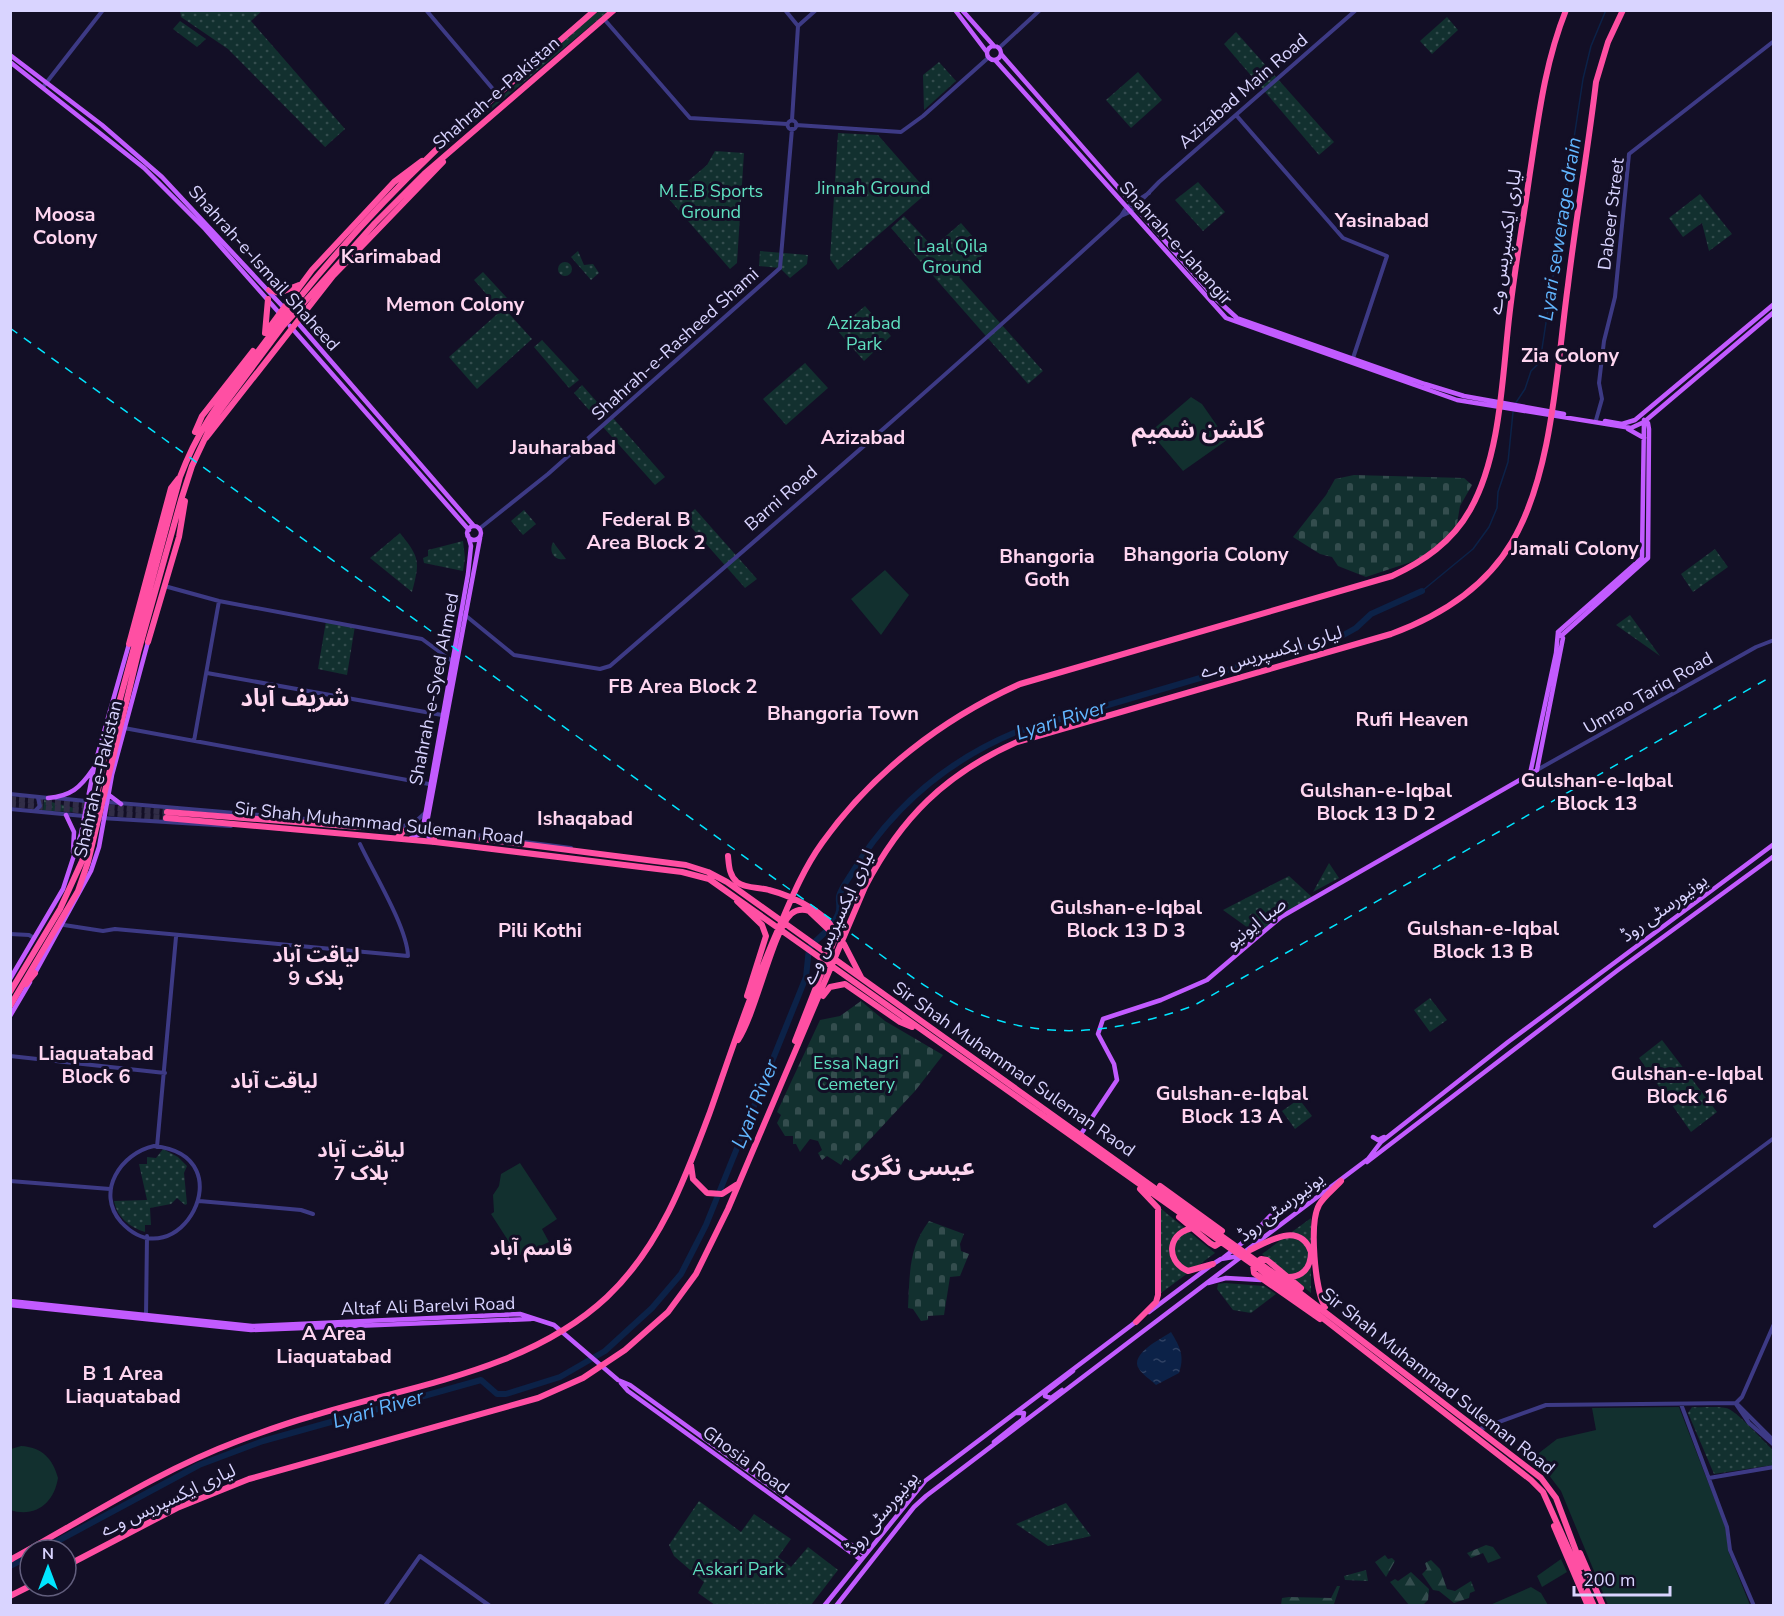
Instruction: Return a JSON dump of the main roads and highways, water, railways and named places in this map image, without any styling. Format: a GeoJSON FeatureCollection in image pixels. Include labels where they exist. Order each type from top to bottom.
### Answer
{"type":"FeatureCollection","features":[{"type":"Feature","properties":{"kind":"highway","name":"Shahrah-e-Pakistan"},"geometry":{"type":"LineString","coordinates":[[435,151],[595,10]]}},
{"type":"Feature","properties":{"kind":"highway","name":"Shahrah-e-Pakistan"},"geometry":{"type":"LineString","coordinates":[[202,442],[215,417],[283,326],[350,248],[424,174],[614,10]]}},
{"type":"Feature","properties":{"kind":"highway","name":"لیاری ایکسپریس وے"},"geometry":{"type":"LineString","coordinates":[[10,1560],[162,1476],[235,1443],[313,1415],[425,1385],[477,1368],[552,1335],[604,1299],[644,1255],[662,1226],[692,1157],[773,940],[798,884],[821,843],[857,800],[898,761],[936,730],[966,710],[1020,684],[1392,576],[1418,564],[1455,532],[1479,493],[1487,470],[1501,396],[1508,325],[1545,71],[1566,10]]}},
{"type":"Feature","properties":{"kind":"highway","name":"لیاری ایکسپریس وے"},"geometry":{"type":"LineString","coordinates":[[78,1560],[177,1508],[249,1479],[528,1402],[592,1373],[640,1338],[681,1297],[707,1256],[861,895],[882,854],[914,812],[952,778],[998,751],[1037,735],[1410,627],[1460,599],[1482,580],[1501,559],[1526,516],[1539,477],[1554,388],[1596,82],[1608,42],[1623,10]]}},
{"type":"Feature","properties":{"kind":"highway"},"geometry":{"type":"LineString","coordinates":[[11,1011],[13,994],[78,891],[88,862],[138,653],[186,482],[202,442],[333,276],[453,150]]}},
{"type":"Feature","properties":{"kind":"highway"},"geometry":{"type":"LineString","coordinates":[[193,442],[213,408],[272,331],[364,223],[435,151]]}},
{"type":"Feature","properties":{"kind":"highway"},"geometry":{"type":"LineString","coordinates":[[13,994],[29,972],[72,887],[87,844],[103,762],[180,477],[202,416],[302,283],[394,182],[435,151]]}},
{"type":"Feature","properties":{"kind":"highway"},"geometry":{"type":"LineString","coordinates":[[269,290],[284,292],[302,283]]}},
{"type":"Feature","properties":{"kind":"highway"},"geometry":{"type":"LineString","coordinates":[[265,333],[268,299]]}},
{"type":"Feature","properties":{"kind":"highway"},"geometry":{"type":"LineString","coordinates":[[129,644],[171,488],[180,477]]}},
{"type":"Feature","properties":{"kind":"highway"},"geometry":{"type":"LineString","coordinates":[[148,642],[179,537],[186,482]]}},
{"type":"Feature","properties":{"kind":"highway"},"geometry":{"type":"LineString","coordinates":[[212,811],[256,819]]}},
{"type":"Feature","properties":{"kind":"highway","name":"Sir Shah Muhammad Suleman Road"},"geometry":{"type":"LineString","coordinates":[[359,827],[166,815],[241,825],[409,839],[647,867],[711,877],[727,882],[788,931]]}},
{"type":"Feature","properties":{"kind":"highway"},"geometry":{"type":"LineString","coordinates":[[270,820],[312,819]]}},
{"type":"Feature","properties":{"kind":"highway"},"geometry":{"type":"LineString","coordinates":[[397,838],[402,833],[400,826]]}},
{"type":"Feature","properties":{"kind":"highway"},"geometry":{"type":"LineString","coordinates":[[434,842],[433,835],[437,830]]}},
{"type":"Feature","properties":{"kind":"highway","name":"Sir Shah Muhammad Suleman Road"},"geometry":{"type":"LineString","coordinates":[[482,839],[686,865],[711,877],[732,894],[788,931]]}},
{"type":"Feature","properties":{"kind":"highway"},"geometry":{"type":"LineString","coordinates":[[728,856],[731,874],[742,884]]}},
{"type":"Feature","properties":{"kind":"highway"},"geometry":{"type":"LineString","coordinates":[[727,882],[793,898],[832,924],[836,934],[789,1062]]}},
{"type":"Feature","properties":{"kind":"highway"},"geometry":{"type":"LineString","coordinates":[[732,894],[744,910],[758,920],[766,932],[766,939],[742,1011],[732,1051]]}},
{"type":"Feature","properties":{"kind":"highway"},"geometry":{"type":"LineString","coordinates":[[732,1051],[742,1034],[790,915],[804,910],[832,932],[844,944],[864,981]]}},
{"type":"Feature","properties":{"kind":"highway"},"geometry":{"type":"LineString","coordinates":[[788,931],[1083,1145],[1261,1266]]}},
{"type":"Feature","properties":{"kind":"highway","name":"Sir Shah Muhammad Suleman Raod"},"geometry":{"type":"LineString","coordinates":[[825,958],[864,981],[1090,1140],[1181,1211]]}},
{"type":"Feature","properties":{"kind":"highway"},"geometry":{"type":"LineString","coordinates":[[785,1072],[808,1032],[822,997],[835,985],[845,984],[900,1022],[923,1031]]}},
{"type":"Feature","properties":{"kind":"highway"},"geometry":{"type":"LineString","coordinates":[[1083,1145],[1101,1162],[1140,1189],[1210,1244],[1218,1245],[1224,1238],[1221,1230],[1124,1161],[1090,1140]]}},
{"type":"Feature","properties":{"kind":"highway"},"geometry":{"type":"LineString","coordinates":[[692,1157],[693,1179],[707,1193],[715,1195],[729,1192],[740,1180]]}},
{"type":"Feature","properties":{"kind":"highway"},"geometry":{"type":"LineString","coordinates":[[1325,1307],[1316,1278],[1315,1218],[1318,1206],[1341,1181]]}},
{"type":"Feature","properties":{"kind":"highway"},"geometry":{"type":"LineString","coordinates":[[1136,1322],[1156,1302],[1159,1278],[1158,1208],[1140,1189]]}},
{"type":"Feature","properties":{"kind":"highway"},"geometry":{"type":"LineString","coordinates":[[1181,1211],[1210,1234]]}},
{"type":"Feature","properties":{"kind":"highway"},"geometry":{"type":"LineString","coordinates":[[1213,1264],[1193,1271],[1178,1266],[1172,1256],[1172,1244],[1177,1235],[1185,1229],[1198,1228],[1281,1276],[1299,1276],[1308,1266],[1311,1258],[1309,1247],[1298,1237],[1277,1236],[1250,1250]]}},
{"type":"Feature","properties":{"kind":"highway"},"geometry":{"type":"LineString","coordinates":[[1264,1259],[1325,1307],[1365,1346],[1264,1281],[1254,1273],[1252,1267],[1255,1262],[1264,1259]]}},
{"type":"Feature","properties":{"kind":"highway","name":"Sir Shah Muhammad Suleman Road"},"geometry":{"type":"LineString","coordinates":[[1261,1266],[1541,1478],[1556,1498],[1596,1605]]}},
{"type":"Feature","properties":{"kind":"highway","name":"Sir Shah Muhammad Suleman Road"},"geometry":{"type":"LineString","coordinates":[[1365,1346],[1543,1492],[1596,1605]]}},
{"type":"Feature","properties":{"kind":"highway"},"geometry":{"type":"LineString","coordinates":[[1556,1498],[1603,1605]]}},
{"type":"Feature","properties":{"kind":"highway"},"geometry":{"type":"LineString","coordinates":[[1547,1501],[1555,1528],[1588,1605]]}},
{"type":"Feature","properties":{"kind":"main road"},"geometry":{"type":"LineString","coordinates":[[955,10],[986,51],[988,58],[994,60],[998,49],[986,51]]}},
{"type":"Feature","properties":{"kind":"main road","name":"Shahrah-e-Jahangir"},"geometry":{"type":"LineString","coordinates":[[962,10],[1229,312],[1245,321],[1425,384],[1505,406]]}},
{"type":"Feature","properties":{"kind":"main road","name":"Shahrah-e-Ismail Shaheed"},"geometry":{"type":"LineString","coordinates":[[10,55],[144,168],[205,229],[268,299],[281,310],[468,532]]}},
{"type":"Feature","properties":{"kind":"main road","name":"Shahrah-e-Jahangir"},"geometry":{"type":"LineString","coordinates":[[994,60],[1226,318],[1418,388],[1457,400],[1505,406]]}},
{"type":"Feature","properties":{"kind":"main road","name":"Shahrah-e-Ismail Shaheed"},"geometry":{"type":"LineString","coordinates":[[10,62],[45,85],[162,177],[269,290],[281,310]]}},
{"type":"Feature","properties":{"kind":"main road"},"geometry":{"type":"LineString","coordinates":[[1553,414],[1623,424],[1635,420],[1773,304]]}},
{"type":"Feature","properties":{"kind":"main road"},"geometry":{"type":"LineString","coordinates":[[1627,428],[1644,421],[1773,312]]}},
{"type":"Feature","properties":{"kind":"main road","name":"Shahrah-e-Ismail Shaheed"},"geometry":{"type":"LineString","coordinates":[[294,325],[480,529]]}},
{"type":"Feature","properties":{"kind":"main road"},"geometry":{"type":"LineString","coordinates":[[1505,406],[1627,428],[1644,438]]}},
{"type":"Feature","properties":{"kind":"main road"},"geometry":{"type":"LineString","coordinates":[[1530,774],[1558,653],[1559,634],[1642,558],[1646,412]]}},
{"type":"Feature","properties":{"kind":"main road"},"geometry":{"type":"LineString","coordinates":[[1635,420],[1644,421]]}},
{"type":"Feature","properties":{"kind":"main road"},"geometry":{"type":"LineString","coordinates":[[1559,634],[1648,558],[1649,429],[1644,421]]}},
{"type":"Feature","properties":{"kind":"main road"},"geometry":{"type":"LineString","coordinates":[[474,525],[468,532],[473,540],[480,538]]}},
{"type":"Feature","properties":{"kind":"main road","name":"Shahrah-e-Syed Ahmed"},"geometry":{"type":"LineString","coordinates":[[409,839],[422,833],[480,529]]}},
{"type":"Feature","properties":{"kind":"main road","name":"Shahrah-e-Syed Ahmed"},"geometry":{"type":"LineString","coordinates":[[434,842],[426,833],[429,784],[452,661],[464,614],[471,556],[468,532]]}},
{"type":"Feature","properties":{"kind":"main road","name":"Shahrah-e-Pakistan"},"geometry":{"type":"LineString","coordinates":[[11,1011],[29,972],[64,925],[91,871],[124,728],[148,642]]}},
{"type":"Feature","properties":{"kind":"main road"},"geometry":{"type":"LineString","coordinates":[[10,979],[63,889],[85,819],[94,767],[129,644]]}},
{"type":"Feature","properties":{"kind":"main road","name":"صبا ایونیو"},"geometry":{"type":"LineString","coordinates":[[1081,1134],[1117,1080],[1114,1064],[1098,1034],[1103,1019],[1161,1000],[1207,980],[1281,917],[1537,770],[1558,653]]}},
{"type":"Feature","properties":{"kind":"main road"},"geometry":{"type":"LineString","coordinates":[[48,798],[65,796],[74,792],[81,787],[94,767]]}},
{"type":"Feature","properties":{"kind":"main road"},"geometry":{"type":"LineString","coordinates":[[90,789],[93,795],[100,798],[109,794],[122,804]]}},
{"type":"Feature","properties":{"kind":"main road"},"geometry":{"type":"LineString","coordinates":[[66,815],[74,832],[74,854]]}},
{"type":"Feature","properties":{"kind":"main road"},"geometry":{"type":"LineString","coordinates":[[85,819],[95,819],[103,826]]}},
{"type":"Feature","properties":{"kind":"main road","name":"یونیورسٹی روڈ"},"geometry":{"type":"LineString","coordinates":[[824,1605],[919,1487],[1213,1264],[1221,1259],[1239,1256],[1368,1159],[1381,1142],[1398,1128],[1773,844]]}},
{"type":"Feature","properties":{"kind":"main road","name":"یونیورسٹی روڈ"},"geometry":{"type":"LineString","coordinates":[[836,1605],[926,1496],[1773,856]]}},
{"type":"Feature","properties":{"kind":"main road"},"geometry":{"type":"LineString","coordinates":[[1645,939],[1646,944],[1651,947]]}},
{"type":"Feature","properties":{"kind":"main road"},"geometry":{"type":"LineString","coordinates":[[1638,944],[1643,946],[1644,952]]}},
{"type":"Feature","properties":{"kind":"main road"},"geometry":{"type":"LineString","coordinates":[[1373,1137],[1380,1139],[1398,1128]]}},
{"type":"Feature","properties":{"kind":"main road"},"geometry":{"type":"LineString","coordinates":[[1221,1259],[1251,1236],[1270,1216]]}},
{"type":"Feature","properties":{"kind":"main road"},"geometry":{"type":"LineString","coordinates":[[1197,1289],[1226,1278],[1264,1281]]}},
{"type":"Feature","properties":{"kind":"main road","name":"Altaf Ali Barelvi Road"},"geometry":{"type":"LineString","coordinates":[[10,1303],[251,1330],[536,1319]]}},
{"type":"Feature","properties":{"kind":"main road","name":"Ghosia Road"},"geometry":{"type":"LineString","coordinates":[[536,1319],[554,1325],[572,1338],[628,1391],[721,1454],[860,1559]]}},
{"type":"Feature","properties":{"kind":"main road"},"geometry":{"type":"LineString","coordinates":[[1092,1355],[1046,1392],[1045,1398],[1051,1398],[1099,1365]]}},
{"type":"Feature","properties":{"kind":"main road"},"geometry":{"type":"LineString","coordinates":[[990,1448],[998,1437],[1023,1419],[1024,1413],[1020,1412],[992,1430]]}},
{"type":"Feature","properties":{"kind":"main road"},"geometry":{"type":"LineString","coordinates":[[721,1454],[864,1554]]}},
{"type":"Feature","properties":{"kind":"main road"},"geometry":{"type":"LineString","coordinates":[[919,1487],[926,1496]]}},
{"type":"Feature","properties":{"kind":"water"},"geometry":{"type":"Polygon","coordinates":[[[1171,1332],[1181,1352],[1181,1367],[1179,1373],[1156,1385],[1139,1369],[1138,1358],[1171,1332]]]}},
{"type":"Feature","properties":{"kind":"waterway","name":"Lyari sewerage drain"},"geometry":{"type":"LineString","coordinates":[[1515,404],[1525,389],[1531,371],[1540,362],[1583,79],[1591,46],[1606,10]]}},
{"type":"Feature","properties":{"kind":"waterway","name":"Lyari sewerage drain"},"geometry":{"type":"LineString","coordinates":[[1422,591],[1473,549],[1489,527],[1497,508],[1498,492],[1508,462],[1513,412]]}},
{"type":"Feature","properties":{"kind":"waterway","name":"Lyari River"},"geometry":{"type":"LineString","coordinates":[[63,1538],[199,1465],[263,1441],[481,1380],[497,1394],[506,1394],[560,1377],[605,1351],[652,1308],[681,1274],[706,1225],[806,977],[809,948],[835,920],[839,912],[841,891],[866,852],[883,829],[921,790],[965,758],[1016,732],[1340,637],[1356,628],[1371,614],[1422,591]]}},
{"type":"Feature","properties":{"kind":"waterway","name":"Lyari River"},"geometry":{"type":"LineString","coordinates":[[10,1566],[18,1562]]}},
{"type":"Feature","properties":{"kind":"tunnel"},"geometry":{"type":"LineString","coordinates":[[10,799],[167,812]]}},
{"type":"Feature","properties":{"kind":"tunnel"},"geometry":{"type":"LineString","coordinates":[[10,804],[166,818]]}},
{"type":"Feature","properties":{"kind":"tunnel"},"geometry":{"type":"LineString","coordinates":[[359,827],[482,839]]}},
{"type":"Feature","properties":{"kind":"railway"},"geometry":{"type":"LineString","coordinates":[[10,328],[909,975],[962,1007],[1021,1026],[1078,1031],[1106,1028],[1163,1016],[1193,1006],[1774,675]]}},
{"type":"Feature","properties":{"kind":"district","name":"Yasinabad"},"geometry":{"type":"Point","coordinates":[1382,220]}},
{"type":"Feature","properties":{"kind":"district","name":"Moosa Colony"},"geometry":{"type":"Point","coordinates":[65,226]}},
{"type":"Feature","properties":{"kind":"district","name":"Karimabad"},"geometry":{"type":"Point","coordinates":[391,256]}},
{"type":"Feature","properties":{"kind":"district","name":"Memon Colony"},"geometry":{"type":"Point","coordinates":[455,304]}},
{"type":"Feature","properties":{"kind":"district","name":"Zia Colony"},"geometry":{"type":"Point","coordinates":[1570,355]}},
{"type":"Feature","properties":{"kind":"district","name":"گلشن شمیم"},"geometry":{"type":"Point","coordinates":[1198,430]}},
{"type":"Feature","properties":{"kind":"district","name":"Azizabad"},"geometry":{"type":"Point","coordinates":[863,437]}},
{"type":"Feature","properties":{"kind":"district","name":"Jauharabad"},"geometry":{"type":"Point","coordinates":[563,447]}},
{"type":"Feature","properties":{"kind":"district","name":"Federal B Area Block 2"},"geometry":{"type":"Point","coordinates":[646,530]}},
{"type":"Feature","properties":{"kind":"district","name":"Jamali Colony"},"geometry":{"type":"Point","coordinates":[1575,548]}},
{"type":"Feature","properties":{"kind":"district","name":"Bhangoria Colony"},"geometry":{"type":"Point","coordinates":[1206,554]}},
{"type":"Feature","properties":{"kind":"district","name":"Bhangoria Goth"},"geometry":{"type":"Point","coordinates":[1047,568]}},
{"type":"Feature","properties":{"kind":"district","name":"FB Area Block 2"},"geometry":{"type":"Point","coordinates":[683,686]}},
{"type":"Feature","properties":{"kind":"district","name":"شريف آباد"},"geometry":{"type":"Point","coordinates":[295,698]}},
{"type":"Feature","properties":{"kind":"district","name":"Bhangoria Town"},"geometry":{"type":"Point","coordinates":[843,713]}},
{"type":"Feature","properties":{"kind":"district","name":"Rufi Heaven"},"geometry":{"type":"Point","coordinates":[1412,719]}},
{"type":"Feature","properties":{"kind":"district","name":"Gulshan-e-Iqbal Block 13"},"geometry":{"type":"Point","coordinates":[1597,792]}},
{"type":"Feature","properties":{"kind":"district","name":"Gulshan-e-Iqbal Block 13 D 2"},"geometry":{"type":"Point","coordinates":[1376,802]}},
{"type":"Feature","properties":{"kind":"district","name":"Ishaqabad"},"geometry":{"type":"Point","coordinates":[585,818]}},
{"type":"Feature","properties":{"kind":"district","name":"Gulshan-e-Iqbal Block 13 D 3"},"geometry":{"type":"Point","coordinates":[1126,918]}},
{"type":"Feature","properties":{"kind":"district","name":"Pili Kothi"},"geometry":{"type":"Point","coordinates":[540,930]}},
{"type":"Feature","properties":{"kind":"district","name":"Gulshan-e-Iqbal Block 13 B"},"geometry":{"type":"Point","coordinates":[1483,940]}},
{"type":"Feature","properties":{"kind":"district","name":"لیاقت آباد بلاک 9"},"geometry":{"type":"Point","coordinates":[316,966]}},
{"type":"Feature","properties":{"kind":"district","name":"Liaquatabad Block 6"},"geometry":{"type":"Point","coordinates":[96,1064]}},
{"type":"Feature","properties":{"kind":"district","name":"لیاقت آباد"},"geometry":{"type":"Point","coordinates":[274,1081]}},
{"type":"Feature","properties":{"kind":"district","name":"Gulshan-e-Iqbal Block 16"},"geometry":{"type":"Point","coordinates":[1687,1084]}},
{"type":"Feature","properties":{"kind":"district","name":"Gulshan-e-Iqbal Block 13 A"},"geometry":{"type":"Point","coordinates":[1232,1104]}},
{"type":"Feature","properties":{"kind":"district","name":"لیاقت آباد بلاک 7"},"geometry":{"type":"Point","coordinates":[361,1162]}},
{"type":"Feature","properties":{"kind":"district","name":"عیسی نگری"},"geometry":{"type":"Point","coordinates":[913,1167]}},
{"type":"Feature","properties":{"kind":"district","name":"قاسم آباد"},"geometry":{"type":"Point","coordinates":[531,1248]}},
{"type":"Feature","properties":{"kind":"district","name":"A Area Liaquatabad"},"geometry":{"type":"Point","coordinates":[334,1344]}},
{"type":"Feature","properties":{"kind":"district","name":"B 1 Area Liaquatabad"},"geometry":{"type":"Point","coordinates":[123,1384]}},
{"type":"Feature","properties":{"kind":"park label","name":"Jinnah Ground"},"geometry":{"type":"Point","coordinates":[873,188]}},
{"type":"Feature","properties":{"kind":"park label","name":"M.E.B Sports Ground"},"geometry":{"type":"Point","coordinates":[711,201]}},
{"type":"Feature","properties":{"kind":"park label","name":"Laal Qila Ground"},"geometry":{"type":"Point","coordinates":[952,256]}},
{"type":"Feature","properties":{"kind":"park label","name":"Azizabad Park"},"geometry":{"type":"Point","coordinates":[864,333]}},
{"type":"Feature","properties":{"kind":"park label","name":"Essa Nagri Cemetery"},"geometry":{"type":"Point","coordinates":[856,1073]}},
{"type":"Feature","properties":{"kind":"park label","name":"Askari Park"},"geometry":{"type":"Point","coordinates":[738,1569]}}]}
